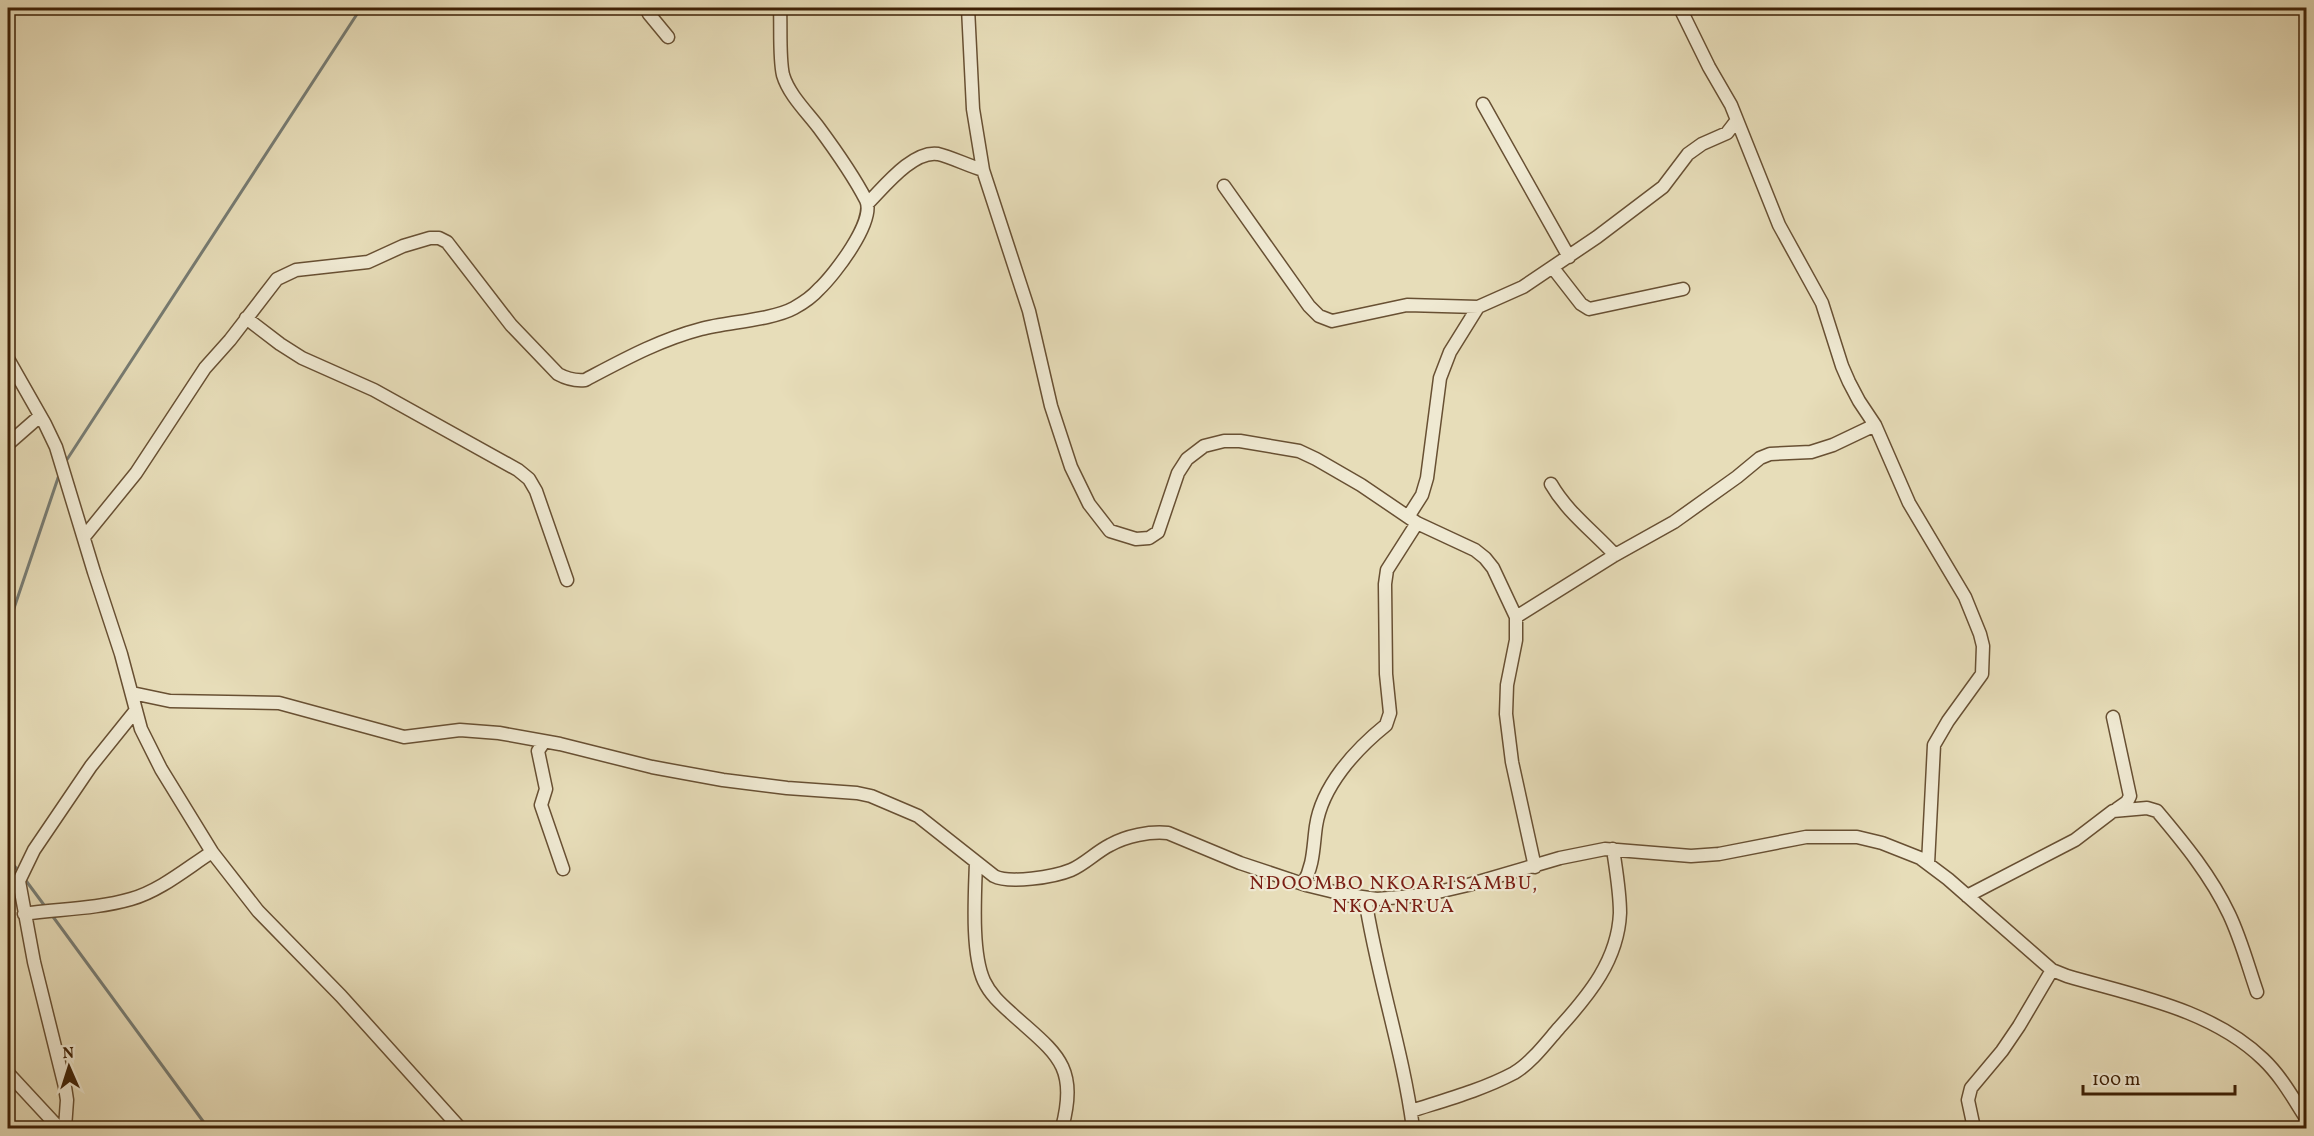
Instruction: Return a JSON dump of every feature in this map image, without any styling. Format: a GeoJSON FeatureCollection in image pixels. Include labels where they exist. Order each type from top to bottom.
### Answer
{"type":"FeatureCollection","features":[{"type":"Feature","properties":{"kind":"street"},"geometry":{"type":"LineString","coordinates":[[646,8],[668,37]]}},
{"type":"Feature","properties":{"kind":"street"},"geometry":{"type":"LineString","coordinates":[[84,537],[136,473],[205,368],[230,340],[270,286],[284,275],[296,270],[368,262],[420,240],[439,238],[447,242],[489,299],[558,374],[567,379],[585,381],[662,341],[701,329],[786,312],[819,290],[844,258],[865,223],[868,203],[837,152],[788,88],[781,63],[780,8]]}},
{"type":"Feature","properties":{"kind":"street"},"geometry":{"type":"LineString","coordinates":[[968,8],[973,109],[982,170],[1029,311],[1051,406],[1071,467],[1089,504],[1110,531],[1125,537],[1143,540],[1149,538],[1158,532],[1178,472],[1187,459],[1204,446],[1224,441],[1240,441],[1299,451],[1361,485],[1413,520],[1475,550],[1485,558],[1493,568],[1516,617],[1516,640],[1507,685],[1506,714],[1512,762],[1535,867]]}},
{"type":"Feature","properties":{"kind":"street"},"geometry":{"type":"LineString","coordinates":[[1680,8],[1714,78],[1731,105],[1779,225],[1822,303],[1842,366],[1859,401],[1875,425],[1909,503],[1965,597],[1983,646],[1982,674],[1948,721],[1934,745],[1928,864]]}},
{"type":"Feature","properties":{"kind":"street"},"geometry":{"type":"LineString","coordinates":[[1483,104],[1569,256]]}},
{"type":"Feature","properties":{"kind":"street"},"geometry":{"type":"LineString","coordinates":[[1224,186],[1286,276],[1310,306],[1325,320],[1332,321],[1407,305],[1478,308],[1523,287],[1553,268],[1663,187],[1688,154],[1702,144],[1726,133],[1737,120]]}},
{"type":"Feature","properties":{"kind":"street"},"geometry":{"type":"LineString","coordinates":[[868,203],[914,160],[924,155],[943,155],[982,170]]}},
{"type":"Feature","properties":{"kind":"street"},"geometry":{"type":"LineString","coordinates":[[1553,268],[1581,304],[1589,309],[1683,289]]}},
{"type":"Feature","properties":{"kind":"street"},"geometry":{"type":"LineString","coordinates":[[1303,884],[1312,867],[1319,809],[1327,790],[1356,754],[1386,725],[1389,719],[1386,674],[1385,584],[1387,570],[1413,520],[1427,478],[1440,378],[1450,352],[1478,308]]}},
{"type":"Feature","properties":{"kind":"street"},"geometry":{"type":"LineString","coordinates":[[246,318],[280,345],[302,358],[374,390],[518,470],[529,479],[536,491],[567,580]]}},
{"type":"Feature","properties":{"kind":"street"},"geometry":{"type":"LineString","coordinates":[[8,360],[56,447],[141,729],[152,753],[212,852],[258,911],[341,996],[460,1128]]}},
{"type":"Feature","properties":{"kind":"street"},"geometry":{"type":"LineString","coordinates":[[8,444],[40,416]]}},
{"type":"Feature","properties":{"kind":"street"},"geometry":{"type":"LineString","coordinates":[[1516,617],[1615,555],[1674,522],[1760,458],[1770,454],[1811,452],[1833,445],[1875,425]]}},
{"type":"Feature","properties":{"kind":"street"},"geometry":{"type":"LineString","coordinates":[[1551,484],[1570,511],[1615,555]]}},
{"type":"Feature","properties":{"kind":"street"},"geometry":{"type":"LineString","coordinates":[[132,693],[170,701],[279,703],[404,737],[469,730],[499,733],[652,767],[723,780],[787,788],[843,791],[871,796],[918,816],[1002,880],[1027,879],[1070,871],[1119,840],[1160,832],[1303,884],[1365,898],[1425,895],[1594,850],[1613,849],[1691,856],[1719,854],[1806,837],[1857,837],[1903,850],[1928,864],[2052,970],[2188,1012],[2216,1025],[2262,1059],[2274,1071],[2307,1118]]}},
{"type":"Feature","properties":{"kind":"street"},"geometry":{"type":"LineString","coordinates":[[65,1128],[67,1100],[65,1087],[24,914],[19,881],[26,864],[91,766],[136,710]]}},
{"type":"Feature","properties":{"kind":"street"},"geometry":{"type":"LineString","coordinates":[[1967,896],[2075,840],[2127,802],[2130,795],[2113,717]]}},
{"type":"Feature","properties":{"kind":"street"},"geometry":{"type":"LineString","coordinates":[[544,742],[538,751],[546,789],[541,806],[563,869]]}},
{"type":"Feature","properties":{"kind":"street"},"geometry":{"type":"LineString","coordinates":[[2117,809],[2147,808],[2157,811],[2188,848],[2229,913],[2257,992]]}},
{"type":"Feature","properties":{"kind":"street"},"geometry":{"type":"LineString","coordinates":[[1411,1112],[1516,1072],[1541,1048],[1595,986],[1607,964],[1617,933],[1620,913],[1613,849]]}},
{"type":"Feature","properties":{"kind":"street"},"geometry":{"type":"LineString","coordinates":[[24,914],[92,906],[132,898],[170,880],[212,852]]}},
{"type":"Feature","properties":{"kind":"street"},"geometry":{"type":"LineString","coordinates":[[976,862],[975,907],[980,969],[994,998],[1052,1052],[1063,1066],[1069,1089],[1062,1128]]}},
{"type":"Feature","properties":{"kind":"street"},"geometry":{"type":"LineString","coordinates":[[1365,898],[1378,970],[1400,1056],[1413,1128]]}},
{"type":"Feature","properties":{"kind":"street"},"geometry":{"type":"LineString","coordinates":[[1974,1128],[1968,1100],[1971,1088],[2014,1033],[2052,970]]}},
{"type":"Feature","properties":{"kind":"street"},"geometry":{"type":"LineString","coordinates":[[8,1073],[59,1128]]}},
{"type":"Feature","properties":{"kind":"waterway"},"geometry":{"type":"LineString","coordinates":[[66,461],[361,8]]}},
{"type":"Feature","properties":{"kind":"waterway"},"geometry":{"type":"LineString","coordinates":[[8,626],[59,475]]}},
{"type":"Feature","properties":{"kind":"waterway"},"geometry":{"type":"LineString","coordinates":[[8,858],[20,873]]}},
{"type":"Feature","properties":{"kind":"waterway"},"geometry":{"type":"LineString","coordinates":[[24,878],[47,909]]}},
{"type":"Feature","properties":{"kind":"waterway"},"geometry":{"type":"LineString","coordinates":[[51,914],[208,1128]]}},
{"type":"Feature","properties":{"kind":"district","name":"NDOOMBO NKOARISAMBU, NKOANRUA"},"geometry":{"type":"Point","coordinates":[1394,894]}}]}
